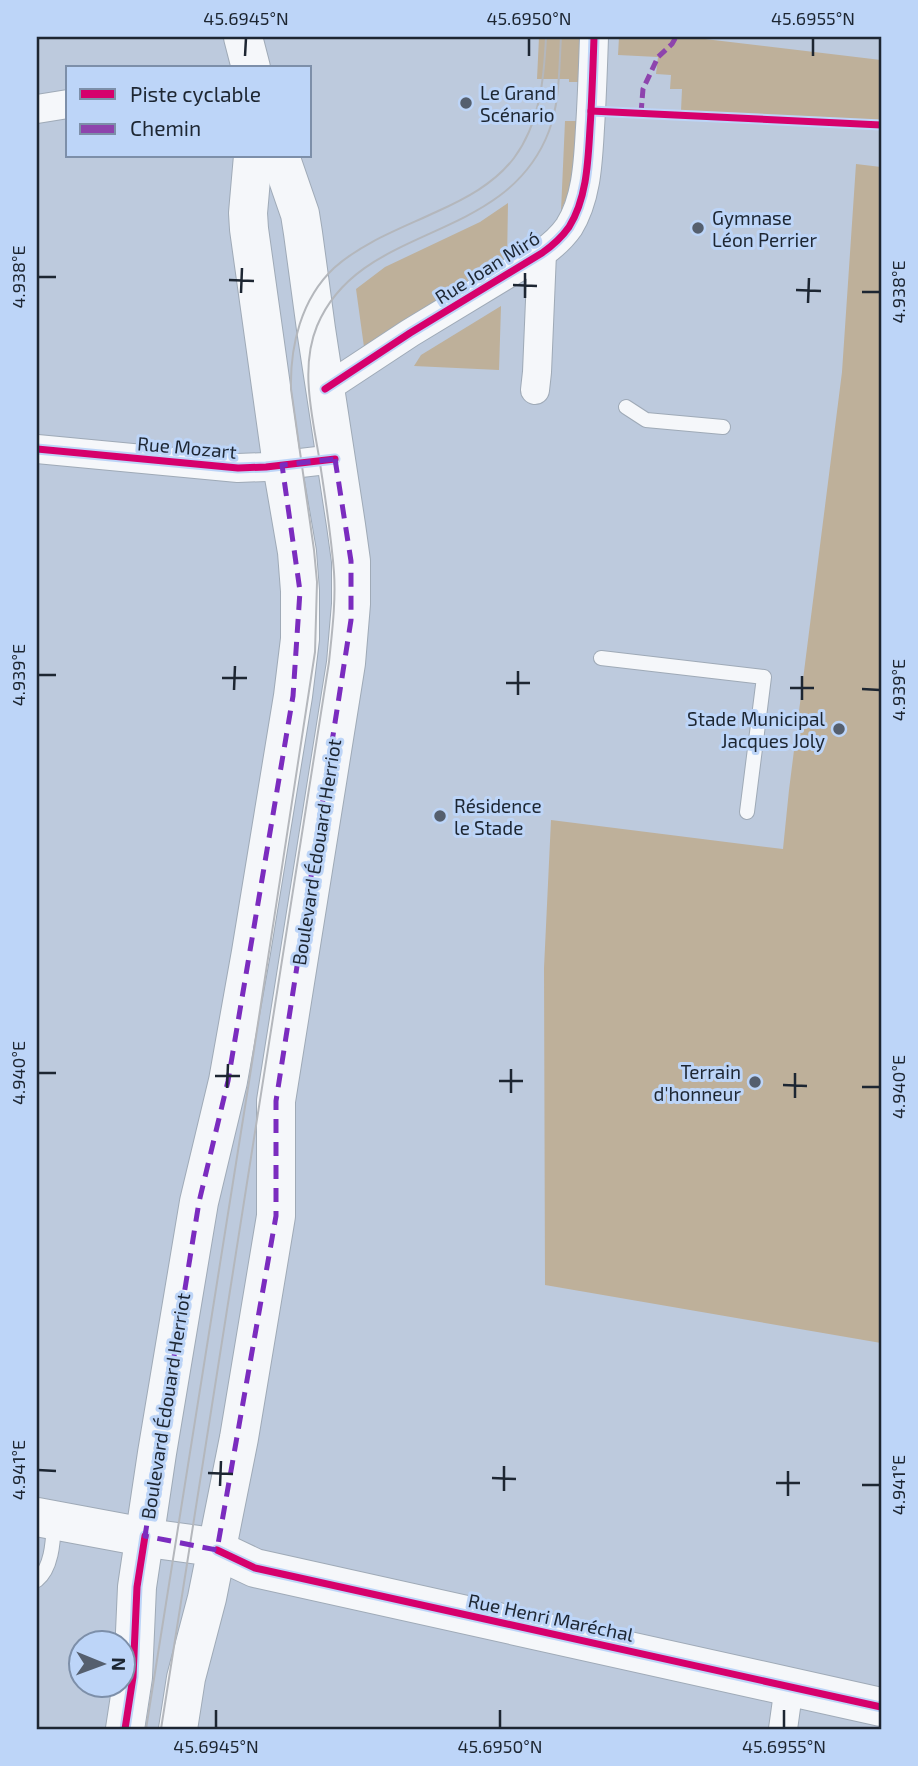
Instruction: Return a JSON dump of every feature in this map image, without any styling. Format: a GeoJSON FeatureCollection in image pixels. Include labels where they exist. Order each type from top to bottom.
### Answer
{"type":"FeatureCollection","features":[{"type":"Feature","properties":{"kind":"main road"},"geometry":{"type":"LineString","coordinates":[[243,37],[250,66]]}},
{"type":"Feature","properties":{"kind":"main road","name":"Boulevard Édouard Herriot"},"geometry":{"type":"LineString","coordinates":[[125,1729],[133,1677],[137,1587],[167,1391],[196,1215],[228,1081],[293,696],[300,639],[297,552],[248,229],[253,158]]}},
{"type":"Feature","properties":{"kind":"main road","name":"Boulevard Édouard Herriot"},"geometry":{"type":"LineString","coordinates":[[178,1729],[186,1678],[207,1598],[239,1438],[276,1216],[276,1101],[349,641],[351,612],[351,561],[302,223],[280,158]]}},
{"type":"Feature","properties":{"kind":"main road","name":"Rue Henri Maréchal"},"geometry":{"type":"LineString","coordinates":[[46,1519],[206,1546],[255,1568],[881,1707]]}},
{"type":"Feature","properties":{"kind":"street","name":"Rue Joan Miró"},"geometry":{"type":"LineString","coordinates":[[325,389],[410,333],[542,253],[568,228],[578,210],[585,185],[594,37]]}},
{"type":"Feature","properties":{"kind":"street"},"geometry":{"type":"LineString","coordinates":[[37,109],[66,104]]}},
{"type":"Feature","properties":{"kind":"street"},"geometry":{"type":"LineString","coordinates":[[535,390],[542,253]]}},
{"type":"Feature","properties":{"kind":"street","name":"Rue Mozart"},"geometry":{"type":"LineString","coordinates":[[37,449],[238,468],[335,459]]}},
{"type":"Feature","properties":{"kind":"street"},"geometry":{"type":"LineString","coordinates":[[783,1729],[789,1686]]}},
{"type":"Feature","properties":{"kind":"lane"},"geometry":{"type":"LineString","coordinates":[[626,407],[646,420],[723,428]]}},
{"type":"Feature","properties":{"kind":"lane"},"geometry":{"type":"LineString","coordinates":[[601,658],[765,677],[747,812]]}},
{"type":"Feature","properties":{"kind":"lane"},"geometry":{"type":"LineString","coordinates":[[37,1580],[44,1574],[52,1544],[46,1519]]}},
{"type":"Feature","properties":{"kind":"highlighted area"},"geometry":{"type":"Polygon","coordinates":[[[335,459],[351,561],[351,620],[276,1101],[276,1216],[217,1550],[145,1536],[199,1202],[228,1081],[293,696],[300,591],[282,465],[335,459]]]}},
{"type":"Feature","properties":{"kind":"shaded area"},"geometry":{"type":"Polygon","coordinates":[[[539,37],[584,37],[581,82],[569,82],[569,79],[537,79],[539,37]]]}},
{"type":"Feature","properties":{"kind":"shaded area"},"geometry":{"type":"Polygon","coordinates":[[[619,37],[688,37],[881,60],[881,122],[681,111],[682,89],[670,89],[671,75],[656,74],[658,57],[618,55],[619,37]]]}},
{"type":"Feature","properties":{"kind":"shaded area"},"geometry":{"type":"Polygon","coordinates":[[[565,121],[581,121],[572,178],[561,211],[565,121]]]}},
{"type":"Feature","properties":{"kind":"shaded area","name":"Stade Municipal Jacques Joly"},"geometry":{"type":"Polygon","coordinates":[[[856,164],[881,167],[881,1343],[545,1285],[544,968],[551,820],[783,849],[842,372],[856,164]]]}},
{"type":"Feature","properties":{"kind":"shaded area"},"geometry":{"type":"Polygon","coordinates":[[[508,203],[507,262],[364,347],[356,289],[385,267],[480,222],[508,203]]]}},
{"type":"Feature","properties":{"kind":"shaded area"},"geometry":{"type":"Polygon","coordinates":[[[501,306],[499,370],[414,366],[421,355],[501,306]]]}},
{"type":"Feature","properties":{"kind":"tram line"},"geometry":{"type":"LineString","coordinates":[[146,1729],[315,652],[317,582],[291,389],[295,340],[313,294],[334,268],[370,243],[478,190],[497,176],[514,158],[530,130],[539,100],[546,37]]}},
{"type":"Feature","properties":{"kind":"tram line"},"geometry":{"type":"LineString","coordinates":[[161,1729],[329,662],[334,572],[309,391],[312,342],[317,326],[338,292],[366,267],[398,248],[468,215],[501,195],[528,168],[553,120],[561,37]]}},
{"type":"Feature","properties":{"kind":"marked path"},"geometry":{"type":"LineString","coordinates":[[641,113],[643,89],[658,57],[676,37]]}},
{"type":"Feature","properties":{"kind":"cycle path"},"geometry":{"type":"LineString","coordinates":[[325,389],[410,333],[542,253],[566,231],[580,204],[586,179],[594,37]]}},
{"type":"Feature","properties":{"kind":"cycle path"},"geometry":{"type":"LineString","coordinates":[[591,111],[881,125]]}},
{"type":"Feature","properties":{"kind":"cycle path"},"geometry":{"type":"LineString","coordinates":[[37,449],[238,468],[335,459]]}},
{"type":"Feature","properties":{"kind":"cycle path"},"geometry":{"type":"LineString","coordinates":[[125,1729],[133,1677],[137,1587],[145,1536]]}},
{"type":"Feature","properties":{"kind":"cycle path"},"geometry":{"type":"LineString","coordinates":[[217,1550],[255,1568],[881,1707]]}},
{"type":"Feature","properties":{"kind":"place","name":"Le Grand Scénario"},"geometry":{"type":"Point","coordinates":[466,103]}},
{"type":"Feature","properties":{"kind":"place","name":"Gymnase Léon Perrier"},"geometry":{"type":"Point","coordinates":[698,228]}},
{"type":"Feature","properties":{"kind":"place","name":"Stade Municipal Jacques Joly"},"geometry":{"type":"Point","coordinates":[839,729]}},
{"type":"Feature","properties":{"kind":"place","name":"Résidence le Stade"},"geometry":{"type":"Point","coordinates":[440,816]}},
{"type":"Feature","properties":{"kind":"place","name":"Terrain d'honneur"},"geometry":{"type":"Point","coordinates":[755,1082]}}]}
